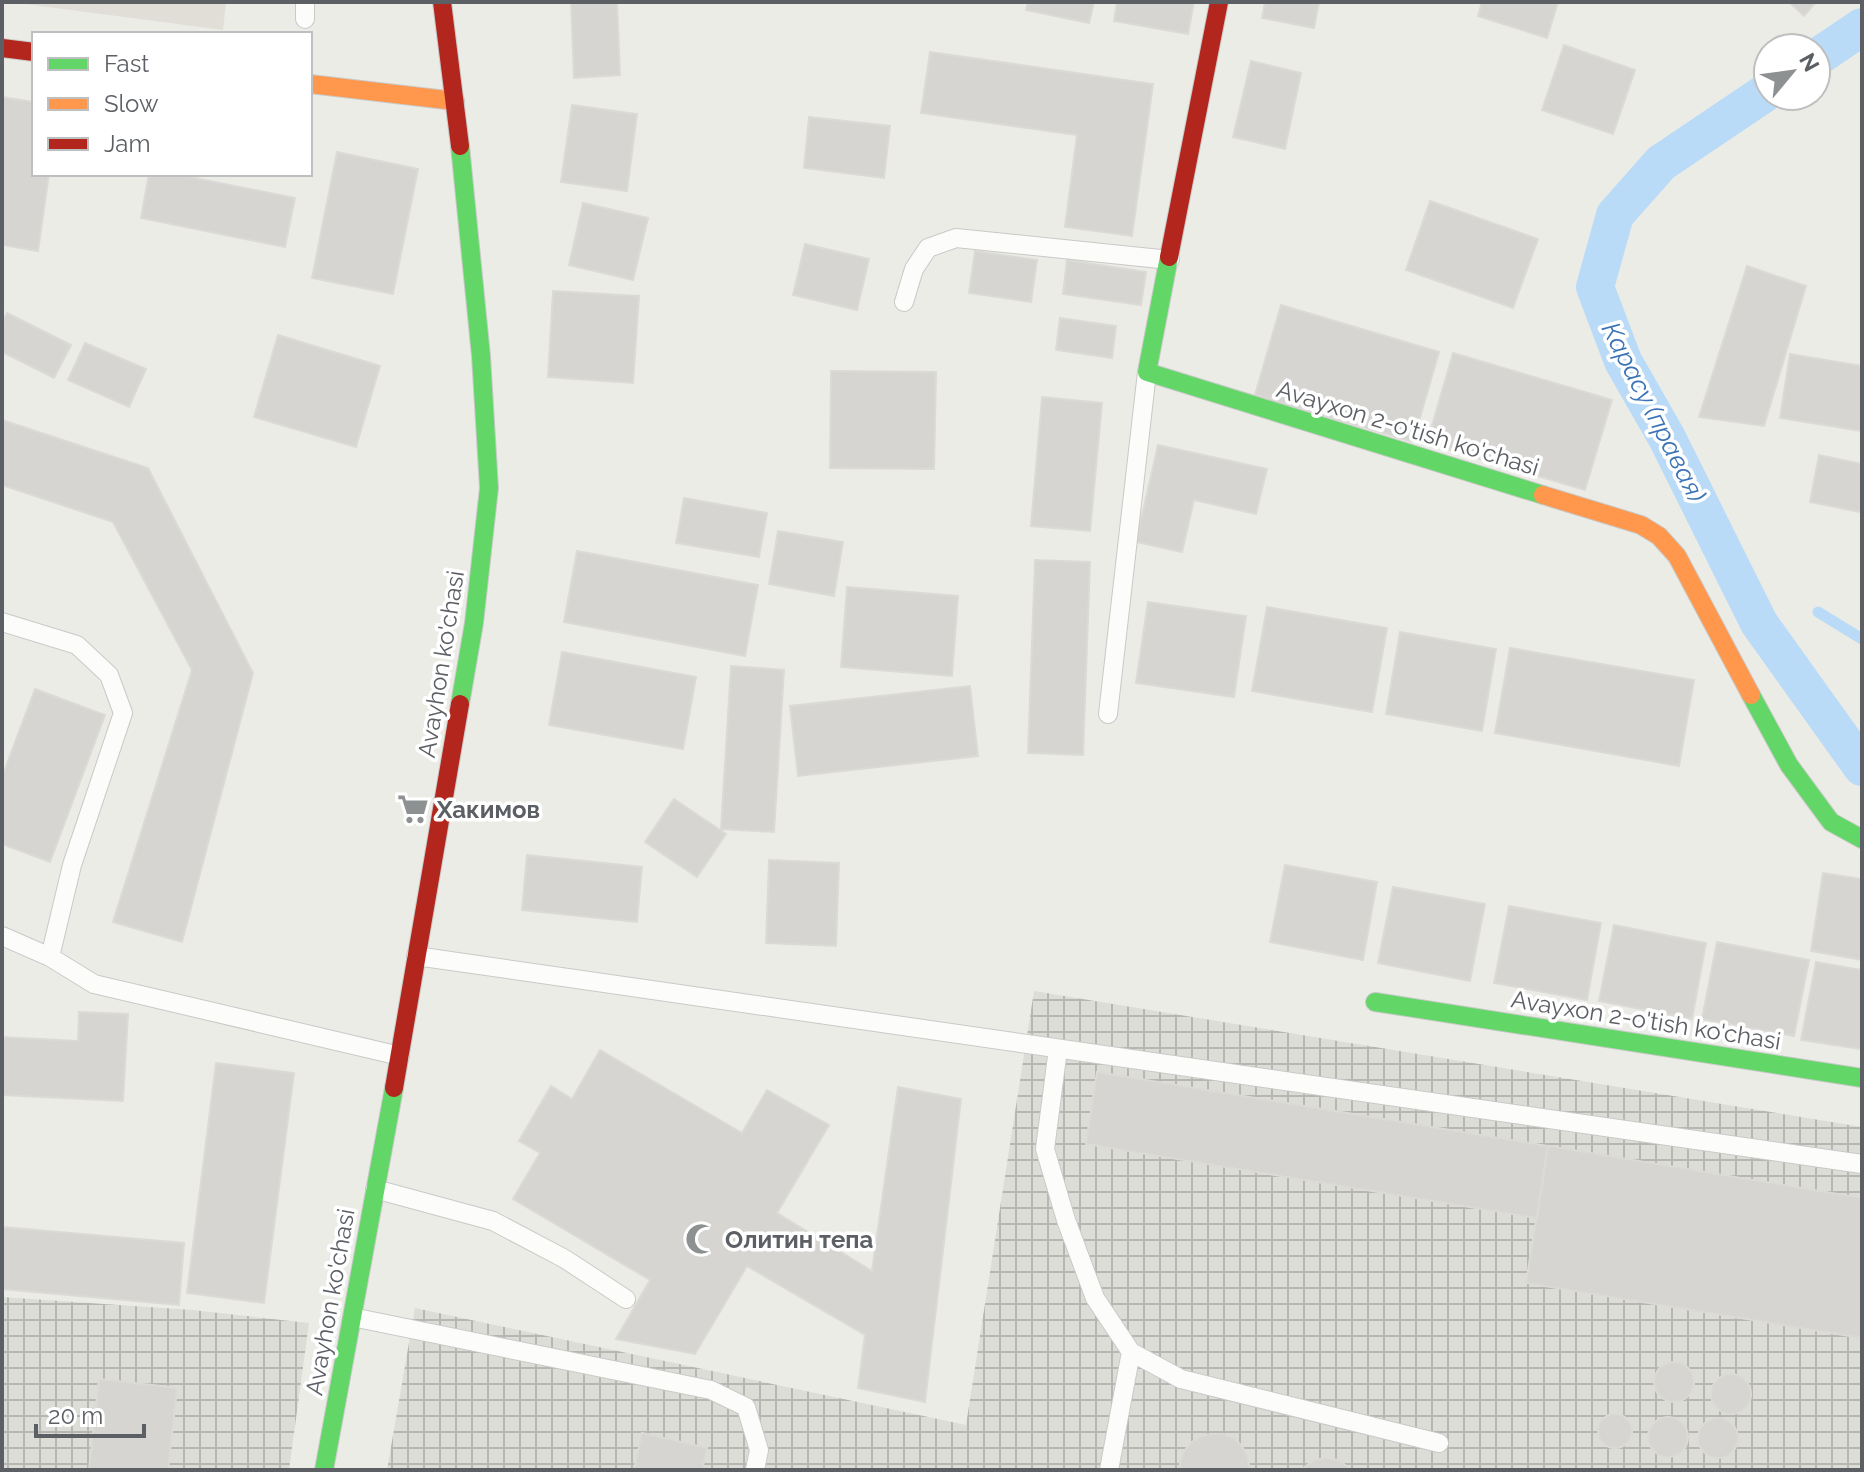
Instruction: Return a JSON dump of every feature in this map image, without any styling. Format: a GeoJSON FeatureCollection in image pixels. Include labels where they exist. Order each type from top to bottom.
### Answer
{"type":"FeatureCollection","features":[{"type":"Feature","properties":{"kind":"street","name":"Avayhon ko'chasi"},"geometry":{"type":"LineString","coordinates":[[324,1470],[400,1056],[474,623],[489,488],[481,356],[442,2]]}},
{"type":"Feature","properties":{"kind":"street"},"geometry":{"type":"LineString","coordinates":[[1147,372],[1219,2]]}},
{"type":"Feature","properties":{"kind":"street"},"geometry":{"type":"LineString","coordinates":[[2,48],[32,52]]}},
{"type":"Feature","properties":{"kind":"street"},"geometry":{"type":"LineString","coordinates":[[312,84],[455,101]]}},
{"type":"Feature","properties":{"kind":"street","name":"Avayxon 2-o'tish ko'chasi"},"geometry":{"type":"LineString","coordinates":[[1147,372],[1641,525],[1659,536],[1677,556],[1789,765],[1831,822],[1862,839]]}},
{"type":"Feature","properties":{"kind":"street","name":"Avayxon 2-o'tish ko'chasi"},"geometry":{"type":"LineString","coordinates":[[1375,1002],[1862,1078]]}},
{"type":"Feature","properties":{"kind":"lane"},"geometry":{"type":"LineString","coordinates":[[904,302],[914,269],[928,248],[956,238],[1170,260]]}},
{"type":"Feature","properties":{"kind":"lane"},"geometry":{"type":"LineString","coordinates":[[1108,714],[1147,372]]}},
{"type":"Feature","properties":{"kind":"lane"},"geometry":{"type":"LineString","coordinates":[[2,622],[77,645],[109,675],[123,713],[72,865],[50,957]]}},
{"type":"Feature","properties":{"kind":"lane"},"geometry":{"type":"LineString","coordinates":[[2,936],[50,957],[94,984],[400,1056]]}},
{"type":"Feature","properties":{"kind":"lane"},"geometry":{"type":"LineString","coordinates":[[416,956],[1862,1164]]}},
{"type":"Feature","properties":{"kind":"lane"},"geometry":{"type":"LineString","coordinates":[[1058,1049],[1045,1149],[1066,1220],[1095,1298],[1131,1352],[1181,1379],[1439,1443]]}},
{"type":"Feature","properties":{"kind":"lane"},"geometry":{"type":"LineString","coordinates":[[375,1189],[493,1221],[565,1259],[626,1299]]}},
{"type":"Feature","properties":{"kind":"lane"},"geometry":{"type":"LineString","coordinates":[[352,1317],[711,1390],[746,1407],[759,1450],[755,1470]]}},
{"type":"Feature","properties":{"kind":"lane"},"geometry":{"type":"LineString","coordinates":[[1109,1470],[1131,1352]]}},
{"type":"Feature","properties":{"kind":"shaded area"},"geometry":{"type":"Polygon","coordinates":[[[10,2],[226,2],[223,30],[10,2]]]}},
{"type":"Feature","properties":{"kind":"shaded area"},"geometry":{"type":"Polygon","coordinates":[[[1034,991],[1862,1127],[1862,1470],[387,1470],[415,1308],[966,1425],[1034,991]]]}},
{"type":"Feature","properties":{"kind":"shaded area"},"geometry":{"type":"Polygon","coordinates":[[[2,1297],[192,1310],[309,1323],[289,1470],[2,1470],[2,1297]]]}},
{"type":"Feature","properties":{"kind":"building"},"geometry":{"type":"Polygon","coordinates":[[[571,2],[617,2],[620,75],[574,78],[571,2]]]}},
{"type":"Feature","properties":{"kind":"building"},"geometry":{"type":"Polygon","coordinates":[[[1028,2],[1094,2],[1089,23],[1026,10],[1028,2]]]}},
{"type":"Feature","properties":{"kind":"building"},"geometry":{"type":"Polygon","coordinates":[[[1117,2],[1194,2],[1188,34],[1114,21],[1117,2]]]}},
{"type":"Feature","properties":{"kind":"building"},"geometry":{"type":"Polygon","coordinates":[[[1265,2],[1319,2],[1314,28],[1262,18],[1265,2]]]}},
{"type":"Feature","properties":{"kind":"building"},"geometry":{"type":"Polygon","coordinates":[[[1482,2],[1558,2],[1547,38],[1478,16],[1482,2]]]}},
{"type":"Feature","properties":{"kind":"building"},"geometry":{"type":"Polygon","coordinates":[[[1789,2],[1816,2],[1804,16],[1789,2]]]}},
{"type":"Feature","properties":{"kind":"building"},"geometry":{"type":"Polygon","coordinates":[[[1564,45],[1635,70],[1613,134],[1542,110],[1564,45]]]}},
{"type":"Feature","properties":{"kind":"building"},"geometry":{"type":"Polygon","coordinates":[[[930,52],[1153,84],[1132,236],[1065,227],[1077,135],[921,113],[930,52]]]}},
{"type":"Feature","properties":{"kind":"building"},"geometry":{"type":"Polygon","coordinates":[[[1251,61],[1301,73],[1285,149],[1233,137],[1251,61]]]}},
{"type":"Feature","properties":{"kind":"building"},"geometry":{"type":"Polygon","coordinates":[[[2,97],[32,102],[32,176],[49,176],[38,251],[2,245],[2,97]]]}},
{"type":"Feature","properties":{"kind":"building"},"geometry":{"type":"Polygon","coordinates":[[[572,105],[637,114],[627,191],[561,182],[572,105]]]}},
{"type":"Feature","properties":{"kind":"building"},"geometry":{"type":"Polygon","coordinates":[[[809,117],[890,126],[884,178],[804,168],[809,117]]]}},
{"type":"Feature","properties":{"kind":"building"},"geometry":{"type":"Polygon","coordinates":[[[337,152],[418,169],[393,294],[312,278],[337,152]]]}},
{"type":"Feature","properties":{"kind":"building"},"geometry":{"type":"Polygon","coordinates":[[[149,176],[185,176],[295,198],[285,247],[141,218],[149,176]]]}},
{"type":"Feature","properties":{"kind":"building"},"geometry":{"type":"Polygon","coordinates":[[[1430,201],[1538,239],[1513,308],[1406,270],[1430,201]]]}},
{"type":"Feature","properties":{"kind":"building"},"geometry":{"type":"Polygon","coordinates":[[[583,203],[648,218],[633,280],[569,265],[583,203]]]}},
{"type":"Feature","properties":{"kind":"building"},"geometry":{"type":"Polygon","coordinates":[[[805,244],[869,259],[857,310],[793,295],[805,244]]]}},
{"type":"Feature","properties":{"kind":"building"},"geometry":{"type":"Polygon","coordinates":[[[975,251],[1037,260],[1031,302],[969,293],[975,251]]]}},
{"type":"Feature","properties":{"kind":"building"},"geometry":{"type":"Polygon","coordinates":[[[1067,260],[1146,272],[1141,305],[1063,294],[1067,260]]]}},
{"type":"Feature","properties":{"kind":"building"},"geometry":{"type":"Polygon","coordinates":[[[1747,266],[1806,286],[1764,426],[1699,417],[1747,266]]]}},
{"type":"Feature","properties":{"kind":"building"},"geometry":{"type":"Polygon","coordinates":[[[553,291],[639,296],[633,383],[548,377],[553,291]]]}},
{"type":"Feature","properties":{"kind":"building"},"geometry":{"type":"Polygon","coordinates":[[[1281,305],[1439,352],[1413,442],[1255,395],[1281,305]]]}},
{"type":"Feature","properties":{"kind":"building"},"geometry":{"type":"Polygon","coordinates":[[[7,313],[71,345],[54,378],[2,352],[2,323],[7,313]]]}},
{"type":"Feature","properties":{"kind":"building"},"geometry":{"type":"Polygon","coordinates":[[[1060,318],[1116,326],[1112,358],[1056,350],[1060,318]]]}},
{"type":"Feature","properties":{"kind":"building"},"geometry":{"type":"Polygon","coordinates":[[[278,335],[380,366],[356,447],[254,417],[278,335]]]}},
{"type":"Feature","properties":{"kind":"building"},"geometry":{"type":"Polygon","coordinates":[[[85,343],[146,369],[129,407],[68,380],[85,343]]]}},
{"type":"Feature","properties":{"kind":"building"},"geometry":{"type":"Polygon","coordinates":[[[1453,353],[1612,400],[1585,490],[1427,443],[1453,353]]]}},
{"type":"Feature","properties":{"kind":"building"},"geometry":{"type":"Polygon","coordinates":[[[1790,354],[1862,366],[1862,431],[1780,418],[1790,354]]]}},
{"type":"Feature","properties":{"kind":"building"},"geometry":{"type":"Polygon","coordinates":[[[831,371],[936,372],[934,469],[830,468],[831,371]]]}},
{"type":"Feature","properties":{"kind":"building"},"geometry":{"type":"Polygon","coordinates":[[[1042,397],[1102,403],[1090,531],[1031,526],[1042,397]]]}},
{"type":"Feature","properties":{"kind":"building"},"geometry":{"type":"Polygon","coordinates":[[[2,420],[148,468],[253,673],[182,942],[113,922],[192,670],[113,522],[2,485],[2,420]]]}},
{"type":"Feature","properties":{"kind":"building"},"geometry":{"type":"Polygon","coordinates":[[[1158,445],[1267,469],[1256,514],[1194,500],[1182,552],[1136,542],[1158,445]]]}},
{"type":"Feature","properties":{"kind":"building"},"geometry":{"type":"Polygon","coordinates":[[[1819,455],[1862,464],[1860,512],[1810,502],[1819,455]]]}},
{"type":"Feature","properties":{"kind":"building"},"geometry":{"type":"Polygon","coordinates":[[[684,498],[767,513],[759,557],[676,543],[684,498]]]}},
{"type":"Feature","properties":{"kind":"building"},"geometry":{"type":"Polygon","coordinates":[[[778,531],[843,542],[834,596],[769,584],[778,531]]]}},
{"type":"Feature","properties":{"kind":"building"},"geometry":{"type":"Polygon","coordinates":[[[577,551],[758,585],[745,656],[564,622],[577,551]]]}},
{"type":"Feature","properties":{"kind":"building"},"geometry":{"type":"Polygon","coordinates":[[[1035,560],[1090,562],[1083,755],[1028,753],[1035,560]]]}},
{"type":"Feature","properties":{"kind":"building"},"geometry":{"type":"Polygon","coordinates":[[[847,587],[958,596],[952,676],[841,667],[847,587]]]}},
{"type":"Feature","properties":{"kind":"building"},"geometry":{"type":"Polygon","coordinates":[[[1148,602],[1246,616],[1234,697],[1136,683],[1148,602]]]}},
{"type":"Feature","properties":{"kind":"building"},"geometry":{"type":"Polygon","coordinates":[[[1267,607],[1387,628],[1372,712],[1252,691],[1267,607]]]}},
{"type":"Feature","properties":{"kind":"building"},"geometry":{"type":"Polygon","coordinates":[[[1400,632],[1496,649],[1482,731],[1386,714],[1400,632]]]}},
{"type":"Feature","properties":{"kind":"building"},"geometry":{"type":"Polygon","coordinates":[[[1510,648],[1694,680],[1679,766],[1495,733],[1510,648]]]}},
{"type":"Feature","properties":{"kind":"building"},"geometry":{"type":"Polygon","coordinates":[[[562,652],[696,677],[683,749],[549,725],[562,652]]]}},
{"type":"Feature","properties":{"kind":"building"},"geometry":{"type":"Polygon","coordinates":[[[731,666],[784,670],[774,832],[721,829],[731,666]]]}},
{"type":"Feature","properties":{"kind":"building"},"geometry":{"type":"Polygon","coordinates":[[[970,686],[978,756],[798,776],[790,706],[970,686]]]}},
{"type":"Feature","properties":{"kind":"building"},"geometry":{"type":"Polygon","coordinates":[[[35,689],[105,715],[50,862],[2,844],[2,777],[35,689]]]}},
{"type":"Feature","properties":{"kind":"building"},"geometry":{"type":"Polygon","coordinates":[[[674,799],[726,834],[697,877],[645,842],[674,799]]]}},
{"type":"Feature","properties":{"kind":"building"},"geometry":{"type":"Polygon","coordinates":[[[527,855],[642,867],[637,922],[522,910],[527,855]]]}},
{"type":"Feature","properties":{"kind":"building"},"geometry":{"type":"Polygon","coordinates":[[[769,860],[839,863],[836,946],[766,943],[769,860]]]}},
{"type":"Feature","properties":{"kind":"building"},"geometry":{"type":"Polygon","coordinates":[[[1285,865],[1377,882],[1363,960],[1270,942],[1285,865]]]}},
{"type":"Feature","properties":{"kind":"building"},"geometry":{"type":"Polygon","coordinates":[[[1823,873],[1862,879],[1862,960],[1811,951],[1823,873]]]}},
{"type":"Feature","properties":{"kind":"building"},"geometry":{"type":"Polygon","coordinates":[[[1393,887],[1485,904],[1470,981],[1378,963],[1393,887]]]}},
{"type":"Feature","properties":{"kind":"building"},"geometry":{"type":"Polygon","coordinates":[[[1509,906],[1601,923],[1587,1000],[1494,983],[1509,906]]]}},
{"type":"Feature","properties":{"kind":"building"},"geometry":{"type":"Polygon","coordinates":[[[1614,925],[1706,943],[1692,1019],[1599,1001],[1614,925]]]}},
{"type":"Feature","properties":{"kind":"building"},"geometry":{"type":"Polygon","coordinates":[[[1717,942],[1809,960],[1794,1036],[1702,1019],[1717,942]]]}},
{"type":"Feature","properties":{"kind":"building"},"geometry":{"type":"Polygon","coordinates":[[[1816,962],[1862,970],[1861,1049],[1801,1040],[1816,962]]]}},
{"type":"Feature","properties":{"kind":"building"},"geometry":{"type":"Polygon","coordinates":[[[79,1012],[128,1014],[123,1101],[2,1095],[2,1037],[78,1041],[79,1012]]]}},
{"type":"Feature","properties":{"kind":"building","name":"Олитин тепа"},"geometry":{"type":"Polygon","coordinates":[[[600,1050],[742,1133],[767,1090],[829,1125],[777,1213],[872,1271],[898,1087],[961,1099],[925,1402],[858,1388],[865,1335],[747,1266],[695,1354],[616,1339],[650,1280],[513,1199],[540,1153],[519,1141],[551,1086],[572,1099],[600,1050]]]}},
{"type":"Feature","properties":{"kind":"building"},"geometry":{"type":"Polygon","coordinates":[[[216,1063],[294,1073],[264,1303],[187,1293],[216,1063]]]}},
{"type":"Feature","properties":{"kind":"building"},"geometry":{"type":"Polygon","coordinates":[[[1097,1072],[1548,1146],[1537,1218],[1086,1144],[1097,1072]]]}},
{"type":"Feature","properties":{"kind":"building"},"geometry":{"type":"Polygon","coordinates":[[[1548,1146],[1862,1198],[1862,1338],[1526,1283],[1548,1146]]]}},
{"type":"Feature","properties":{"kind":"building"},"geometry":{"type":"Polygon","coordinates":[[[2,1227],[184,1243],[179,1305],[2,1289],[2,1227]]]}},
{"type":"Feature","properties":{"kind":"building"},"geometry":{"type":"Polygon","coordinates":[[[1674,1362],[1688,1368],[1694,1382],[1688,1396],[1674,1402],[1660,1396],[1654,1382],[1660,1368],[1674,1362]]]}},
{"type":"Feature","properties":{"kind":"building"},"geometry":{"type":"Polygon","coordinates":[[[1731,1374],[1745,1380],[1751,1394],[1745,1408],[1731,1414],[1717,1408],[1711,1394],[1717,1380],[1731,1374]]]}},
{"type":"Feature","properties":{"kind":"building"},"geometry":{"type":"Polygon","coordinates":[[[99,1379],[177,1388],[168,1470],[89,1470],[99,1379]]]}},
{"type":"Feature","properties":{"kind":"building"},"geometry":{"type":"Polygon","coordinates":[[[1615,1414],[1627,1419],[1632,1431],[1627,1443],[1615,1448],[1603,1443],[1598,1431],[1603,1419],[1615,1414]]]}},
{"type":"Feature","properties":{"kind":"building"},"geometry":{"type":"Polygon","coordinates":[[[1668,1417],[1682,1423],[1688,1437],[1682,1451],[1668,1457],[1654,1451],[1648,1437],[1654,1423],[1668,1417]]]}},
{"type":"Feature","properties":{"kind":"building"},"geometry":{"type":"Polygon","coordinates":[[[1718,1418],[1732,1424],[1738,1438],[1732,1452],[1718,1458],[1704,1452],[1698,1438],[1704,1424],[1718,1418]]]}},
{"type":"Feature","properties":{"kind":"building"},"geometry":{"type":"Polygon","coordinates":[[[642,1433],[707,1448],[702,1470],[634,1470],[642,1433]]]}},
{"type":"Feature","properties":{"kind":"building"},"geometry":{"type":"Polygon","coordinates":[[[1212,1434],[1223,1434],[1241,1445],[1250,1470],[1180,1470],[1184,1451],[1192,1442],[1212,1434]]]}},
{"type":"Feature","properties":{"kind":"building"},"geometry":{"type":"Polygon","coordinates":[[[1314,1460],[1338,1460],[1352,1470],[1301,1470],[1314,1460]]]}},
{"type":"Feature","properties":{"kind":"waterway","name":"Карасу (правая)"},"geometry":{"type":"LineString","coordinates":[[1832,47],[1862,27]]}},
{"type":"Feature","properties":{"kind":"waterway","name":"Карасу (правая)"},"geometry":{"type":"LineString","coordinates":[[1752,102],[1661,163],[1615,215],[1595,287],[1623,361],[1667,438],[1759,623],[1862,767]]}},
{"type":"Feature","properties":{"kind":"waterway"},"geometry":{"type":"LineString","coordinates":[[1818,612],[1862,639]]}},
{"type":"Feature","properties":{"kind":"traffic: fast"},"geometry":{"type":"LineString","coordinates":[[460,146],[481,356],[489,488],[474,623],[460,704]]}},
{"type":"Feature","properties":{"kind":"traffic: fast"},"geometry":{"type":"LineString","coordinates":[[1169,257],[1147,372],[1543,495]]}},
{"type":"Feature","properties":{"kind":"traffic: fast"},"geometry":{"type":"LineString","coordinates":[[1751,695],[1789,765],[1831,822],[1862,839]]}},
{"type":"Feature","properties":{"kind":"traffic: fast"},"geometry":{"type":"LineString","coordinates":[[1375,1002],[1862,1078]]}},
{"type":"Feature","properties":{"kind":"traffic: fast"},"geometry":{"type":"LineString","coordinates":[[324,1470],[394,1088]]}},
{"type":"Feature","properties":{"kind":"traffic: slow"},"geometry":{"type":"LineString","coordinates":[[312,84],[455,101]]}},
{"type":"Feature","properties":{"kind":"traffic: slow"},"geometry":{"type":"LineString","coordinates":[[1543,495],[1641,525],[1659,536],[1677,556],[1751,695]]}},
{"type":"Feature","properties":{"kind":"traffic: jam"},"geometry":{"type":"LineString","coordinates":[[442,2],[460,146]]}},
{"type":"Feature","properties":{"kind":"traffic: jam"},"geometry":{"type":"LineString","coordinates":[[1169,257],[1219,2]]}},
{"type":"Feature","properties":{"kind":"traffic: jam"},"geometry":{"type":"LineString","coordinates":[[2,48],[32,52]]}},
{"type":"Feature","properties":{"kind":"traffic: jam"},"geometry":{"type":"LineString","coordinates":[[394,1088],[460,704]]}},
{"type":"Feature","properties":{"kind":"place","name":"Хакимов"},"geometry":{"type":"Point","coordinates":[413,809]}},
{"type":"Feature","properties":{"kind":"place","name":"Олитин тепа"},"geometry":{"type":"Point","coordinates":[701,1239]}}]}
